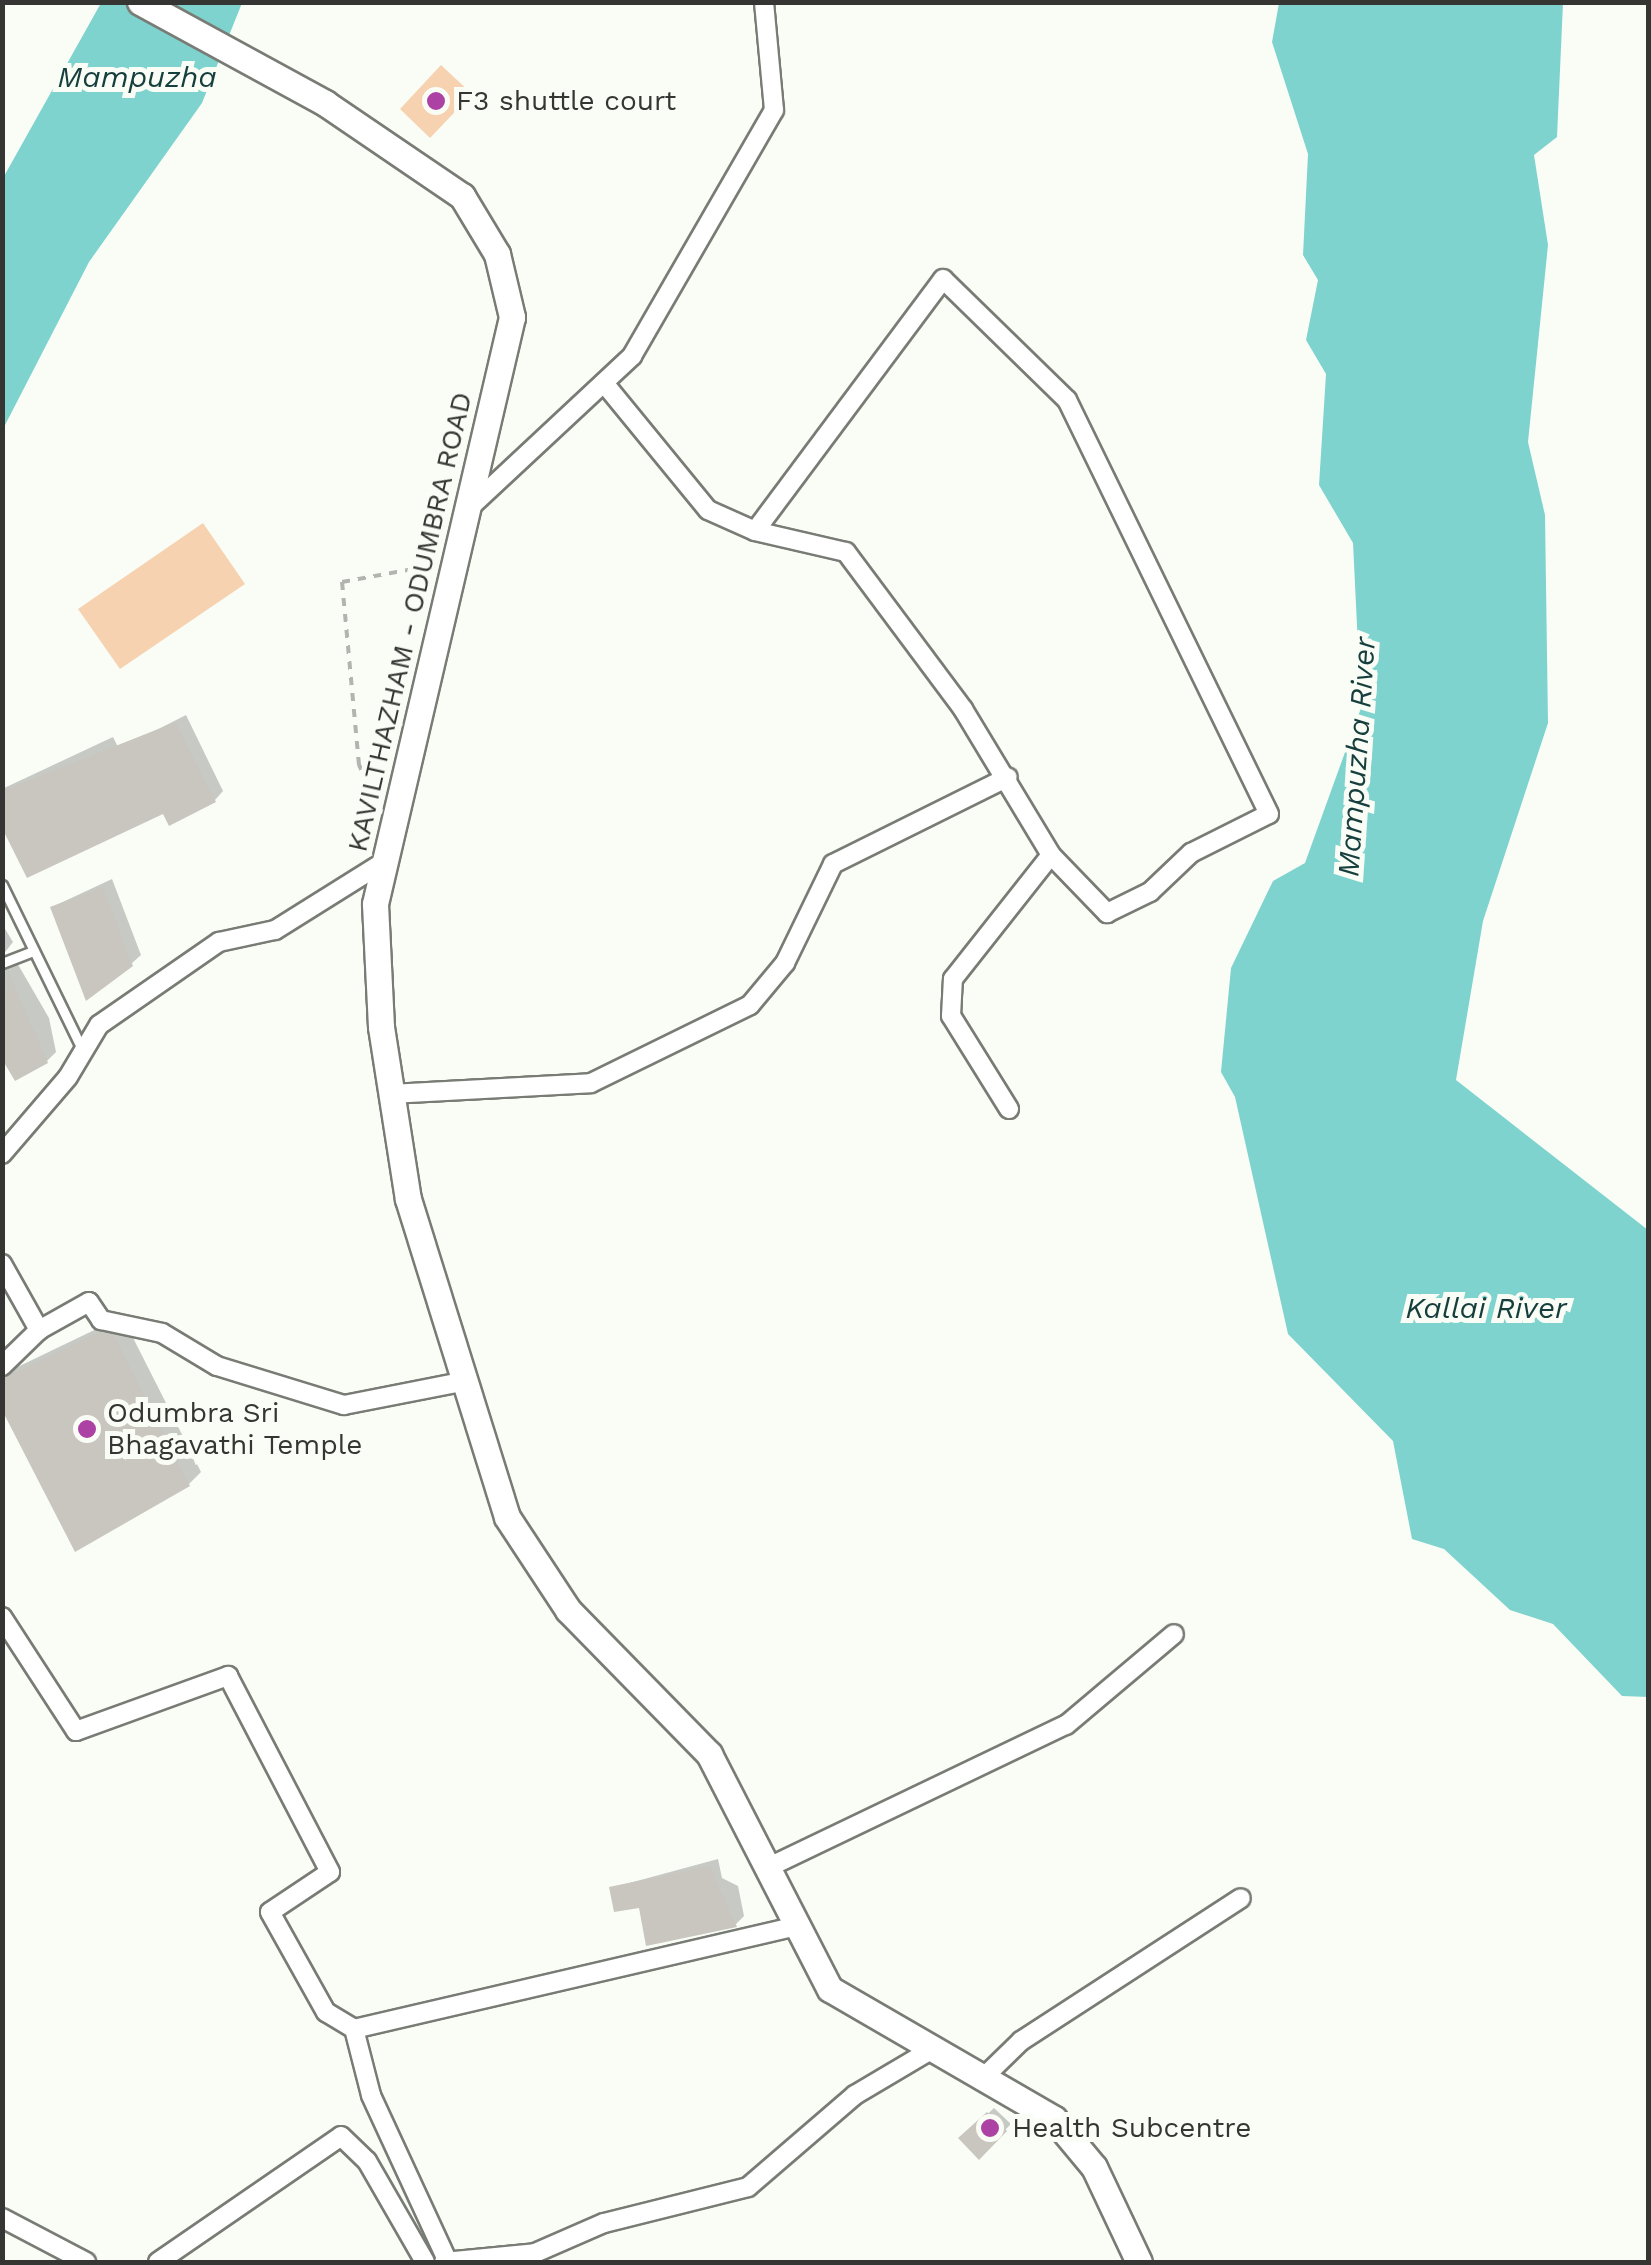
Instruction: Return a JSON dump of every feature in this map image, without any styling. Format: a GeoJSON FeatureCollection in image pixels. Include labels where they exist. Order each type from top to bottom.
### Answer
{"type":"FeatureCollection","features":[{"type":"Feature","properties":{"kind":"main road","name":"KAVILTHAZHAM - ODUMBRA ROAD"},"geometry":{"type":"LineString","coordinates":[[140,2],[238,52],[462,196],[497,254],[512,317],[460,518],[375,904],[390,1094],[408,1199],[507,1517],[533,1560],[709,1754],[800,1924],[830,1989],[934,2048],[980,2080],[1054,2119],[1094,2168],[1139,2262]]}},
{"type":"Feature","properties":{"kind":"street"},"geometry":{"type":"LineString","coordinates":[[460,518],[632,356],[774,110],[764,2]]}},
{"type":"Feature","properties":{"kind":"street"},"geometry":{"type":"LineString","coordinates":[[604,383],[708,510],[755,531],[846,552],[1008,776],[1051,855],[1107,914],[1150,892],[1191,852],[1270,814],[1067,400],[943,279],[755,531]]}},
{"type":"Feature","properties":{"kind":"street"},"geometry":{"type":"LineString","coordinates":[[390,1094],[591,1083],[750,1005],[785,963],[834,864],[1008,776]]}},
{"type":"Feature","properties":{"kind":"street"},"geometry":{"type":"LineString","coordinates":[[1010,1109],[951,1016],[953,979],[1051,855]]}},
{"type":"Feature","properties":{"kind":"street"},"geometry":{"type":"LineString","coordinates":[[2,1154],[84,1052],[99,1025],[219,942],[274,930],[384,862]]}},
{"type":"Feature","properties":{"kind":"street"},"geometry":{"type":"LineString","coordinates":[[2,1264],[39,1330]]}},
{"type":"Feature","properties":{"kind":"street"},"geometry":{"type":"LineString","coordinates":[[2,1366],[39,1330],[89,1302],[101,1320],[162,1333],[216,1366],[344,1405],[466,1381]]}},
{"type":"Feature","properties":{"kind":"street"},"geometry":{"type":"LineString","coordinates":[[2,1617],[76,1731],[228,1676],[330,1872],[270,1912],[326,2012],[354,2029],[371,2094],[446,2262],[536,2253],[604,2223],[748,2187],[855,2095],[934,2048]]}},
{"type":"Feature","properties":{"kind":"street"},"geometry":{"type":"LineString","coordinates":[[769,1866],[1066,1726],[1174,1634]]}},
{"type":"Feature","properties":{"kind":"street"},"geometry":{"type":"LineString","coordinates":[[980,2080],[1021,2040],[1242,1898]]}},
{"type":"Feature","properties":{"kind":"street"},"geometry":{"type":"LineString","coordinates":[[354,2029],[800,1924]]}},
{"type":"Feature","properties":{"kind":"street"},"geometry":{"type":"LineString","coordinates":[[158,2262],[341,2136],[384,2186],[425,2262]]}},
{"type":"Feature","properties":{"kind":"street"},"geometry":{"type":"LineString","coordinates":[[2,2218],[86,2262]]}},
{"type":"Feature","properties":{"kind":"lane"},"geometry":{"type":"LineString","coordinates":[[2,885],[84,1052]]}},
{"type":"Feature","properties":{"kind":"lane"},"geometry":{"type":"LineString","coordinates":[[2,963],[34,951]]}},
{"type":"Feature","properties":{"kind":"path"},"geometry":{"type":"LineString","coordinates":[[389,828],[359,765],[342,582],[453,562]]}},
{"type":"Feature","properties":{"kind":"shaded area","name":"F3 shuttle court"},"geometry":{"type":"Polygon","coordinates":[[[441,65],[472,94],[430,138],[400,109],[441,65]]]}},
{"type":"Feature","properties":{"kind":"shaded area"},"geometry":{"type":"Polygon","coordinates":[[[203,523],[245,584],[120,669],[78,609],[203,523]]]}},
{"type":"Feature","properties":{"kind":"water","name":"Mampuzha"},"geometry":{"type":"Polygon","coordinates":[[[101,3],[242,3],[202,103],[89,262],[3,429],[3,178],[101,3]]]}},
{"type":"Feature","properties":{"kind":"water","name":"Kallai River"},"geometry":{"type":"Polygon","coordinates":[[[1279,3],[1563,3],[1557,137],[1534,155],[1548,245],[1528,442],[1545,515],[1548,723],[1483,921],[1456,1080],[1648,1230],[1648,1697],[1622,1696],[1553,1624],[1510,1610],[1444,1549],[1412,1539],[1393,1441],[1288,1334],[1235,1097],[1221,1072],[1231,968],[1273,881],[1305,863],[1361,708],[1353,543],[1319,485],[1326,374],[1306,340],[1318,280],[1303,255],[1308,154],[1272,42],[1279,3]]]}},
{"type":"Feature","properties":{"kind":"building"},"geometry":{"type":"Polygon","coordinates":[[[176,722],[216,802],[169,826],[163,814],[27,878],[2,828],[2,791],[176,722]]]}},
{"type":"Feature","properties":{"kind":"building"},"geometry":{"type":"Polygon","coordinates":[[[103,887],[133,966],[86,1001],[50,907],[103,887]]]}},
{"type":"Feature","properties":{"kind":"building"},"geometry":{"type":"Polygon","coordinates":[[[8,970],[48,1063],[15,1081],[2,1059],[8,970]]]}},
{"type":"Feature","properties":{"kind":"building","name":"Odumbra Sri Bhagavathi Temple"},"geometry":{"type":"Polygon","coordinates":[[[99,1332],[114,1335],[190,1486],[75,1552],[2,1410],[2,1379],[99,1332]]]}},
{"type":"Feature","properties":{"kind":"building"},"geometry":{"type":"Polygon","coordinates":[[[710,1866],[737,1927],[646,1946],[639,1908],[614,1912],[609,1887],[710,1866]]]}},
{"type":"Feature","properties":{"kind":"building"},"geometry":{"type":"Polygon","coordinates":[[[987,2112],[1007,2131],[979,2160],[958,2138],[987,2112]]]}},
{"type":"Feature","properties":{"kind":"place","name":"F3 shuttle court"},"geometry":{"type":"Point","coordinates":[436,101]}},
{"type":"Feature","properties":{"kind":"place","name":"Odumbra Sri Bhagavathi Temple"},"geometry":{"type":"Point","coordinates":[87,1429]}},
{"type":"Feature","properties":{"kind":"place","name":"Health Subcentre"},"geometry":{"type":"Point","coordinates":[990,2128]}},
{"type":"Feature","properties":{"kind":"water label","name":"Mampuzha River"},"geometry":{"type":"Point","coordinates":[1357,757]}}]}
